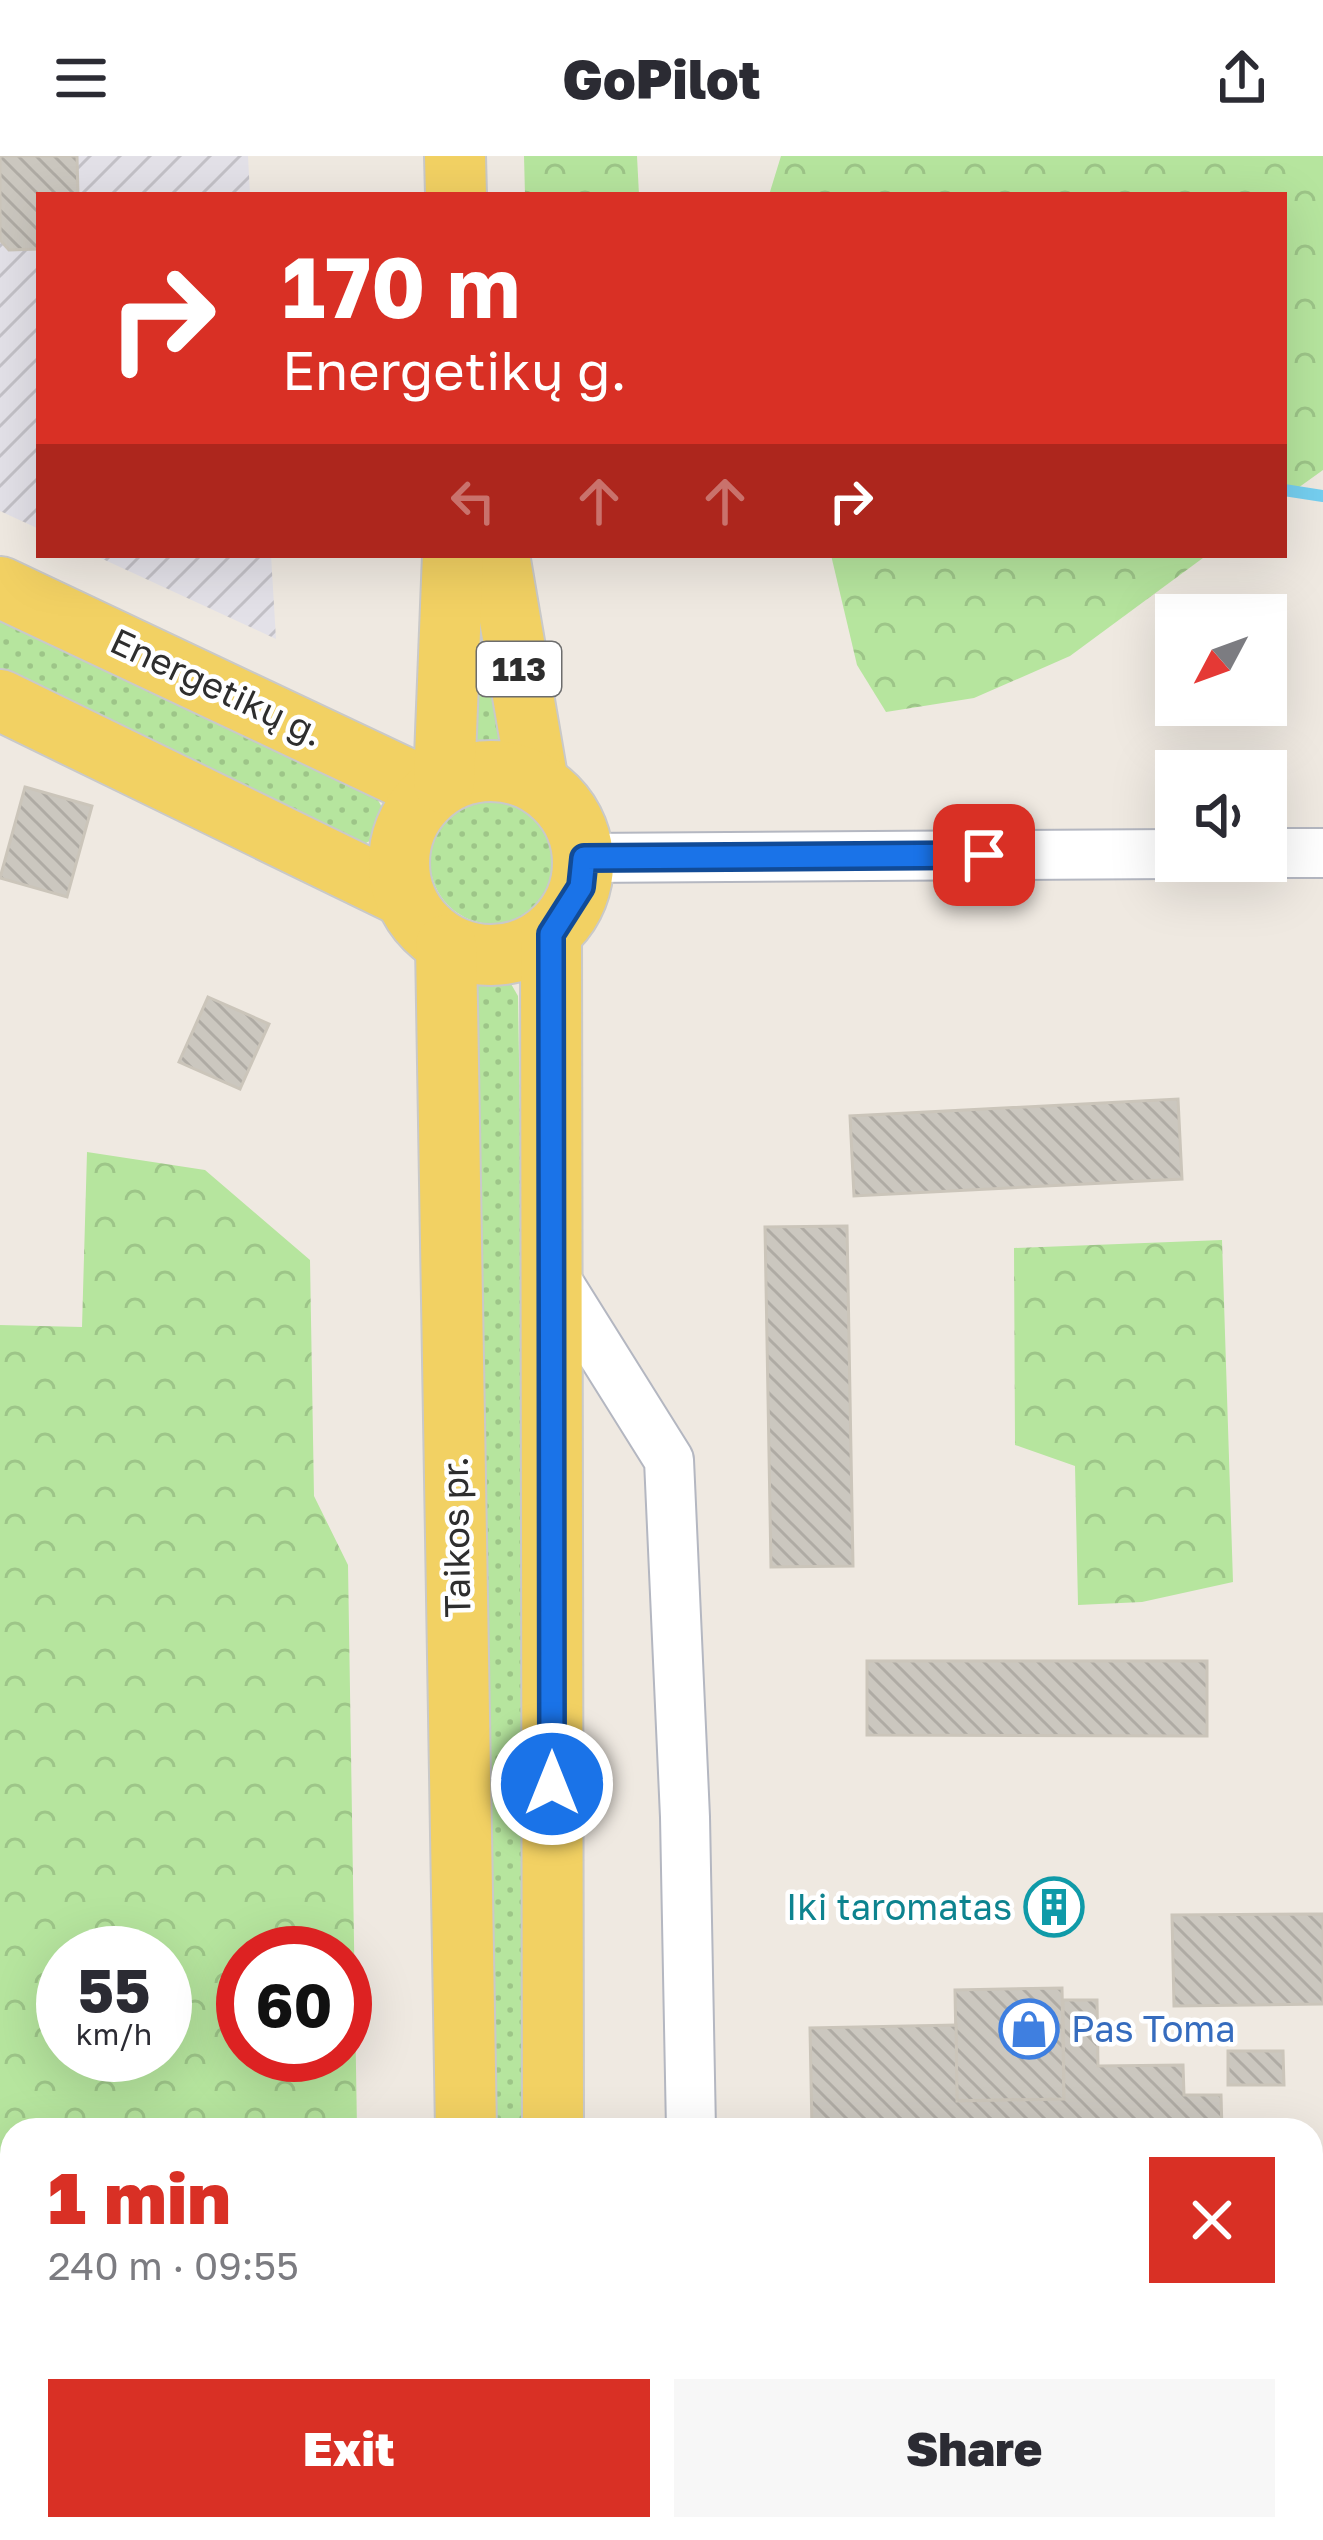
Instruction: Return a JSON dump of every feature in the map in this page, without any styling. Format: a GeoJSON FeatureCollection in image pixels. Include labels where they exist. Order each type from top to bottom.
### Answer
{"type":"FeatureCollection","features":[{"type":"Feature","properties":{"kind":"main road"},"geometry":{"type":"LineString","coordinates":[[455,156],[456,192]]}},
{"type":"Feature","properties":{"kind":"main road","name":"113"},"geometry":{"type":"LineString","coordinates":[[405,897],[398,869],[401,840],[413,813],[438,787],[453,558]]}},
{"type":"Feature","properties":{"kind":"main road","name":"113"},"geometry":{"type":"LineString","coordinates":[[500,558],[538,783],[569,816],[584,858]]}},
{"type":"Feature","properties":{"kind":"main road","name":"Energetikų g."},"geometry":{"type":"LineString","coordinates":[[0,587],[438,787]]}},
{"type":"Feature","properties":{"kind":"main road"},"geometry":{"type":"LineString","coordinates":[[0,700],[405,897],[422,925],[446,945],[500,956],[551,934]]}},
{"type":"Feature","properties":{"kind":"main road"},"geometry":{"type":"LineString","coordinates":[[438,787],[475,772],[508,772],[538,783]]}},
{"type":"Feature","properties":{"kind":"main road"},"geometry":{"type":"LineString","coordinates":[[553,2118],[551,934],[581,887],[584,858]]}},
{"type":"Feature","properties":{"kind":"main road","name":"Taikos pr."},"geometry":{"type":"LineString","coordinates":[[446,945],[466,2118]]}},
{"type":"Feature","properties":{"kind":"street"},"geometry":{"type":"LineString","coordinates":[[1287,854],[1323,853]]}},
{"type":"Feature","properties":{"kind":"street"},"geometry":{"type":"LineString","coordinates":[[584,858],[1155,854]]}},
{"type":"Feature","properties":{"kind":"street"},"geometry":{"type":"LineString","coordinates":[[552,1273],[669,1460],[686,1817],[691,2118]]}},
{"type":"Feature","properties":{"kind":"shaded area"},"geometry":{"type":"Polygon","coordinates":[[[0,156],[248,156],[250,192],[36,192],[36,528],[0,511],[0,156]]]}},
{"type":"Feature","properties":{"kind":"shaded area"},"geometry":{"type":"Polygon","coordinates":[[[100,558],[271,558],[276,639],[100,558]]]}},
{"type":"Feature","properties":{"kind":"green space"},"geometry":{"type":"Polygon","coordinates":[[[524,156],[637,156],[639,192],[525,192],[524,156]]]}},
{"type":"Feature","properties":{"kind":"green space"},"geometry":{"type":"Polygon","coordinates":[[[781,156],[1323,156],[1323,470],[1287,496],[1287,192],[770,192],[781,156]]]}},
{"type":"Feature","properties":{"kind":"green space"},"geometry":{"type":"Polygon","coordinates":[[[832,558],[1203,558],[1070,656],[974,698],[886,712],[857,665],[832,558]]]}},
{"type":"Feature","properties":{"kind":"green space"},"geometry":{"type":"Polygon","coordinates":[[[0,619],[378,800],[389,821],[385,833],[364,844],[0,670],[0,619]]]}},
{"type":"Feature","properties":{"kind":"green space"},"geometry":{"type":"Polygon","coordinates":[[[480,631],[487,638],[505,736],[490,748],[478,746],[472,736],[480,631]]]}},
{"type":"Feature","properties":{"kind":"green space"},"geometry":{"type":"Polygon","coordinates":[[[493,798],[517,802],[538,816],[552,837],[556,861],[552,885],[538,906],[517,920],[493,924],[469,920],[448,906],[434,885],[430,861],[434,837],[448,816],[469,802],[493,798]]]}},
{"type":"Feature","properties":{"kind":"green space"},"geometry":{"type":"Polygon","coordinates":[[[496,973],[507,977],[518,996],[536,2118],[492,2118],[476,983],[496,973]]]}},
{"type":"Feature","properties":{"kind":"green space"},"geometry":{"type":"Polygon","coordinates":[[[87,1152],[205,1170],[310,1260],[314,1496],[348,1565],[354,1926],[216,1926],[216,2082],[356,2082],[357,2118],[0,2118],[0,1325],[82,1327],[87,1152]]]}},
{"type":"Feature","properties":{"kind":"green space"},"geometry":{"type":"Polygon","coordinates":[[[1222,1240],[1233,1582],[1142,1602],[1078,1605],[1075,1466],[1015,1445],[1014,1248],[1222,1240]]]}},
{"type":"Feature","properties":{"kind":"building"},"geometry":{"type":"Polygon","coordinates":[[[0,156],[77,156],[78,192],[36,192],[36,249],[9,250],[0,240],[0,156]]]}},
{"type":"Feature","properties":{"kind":"building"},"geometry":{"type":"Polygon","coordinates":[[[25,787],[92,806],[67,897],[0,878],[25,787]]]}},
{"type":"Feature","properties":{"kind":"building"},"geometry":{"type":"Polygon","coordinates":[[[208,997],[269,1024],[240,1089],[179,1062],[208,997]]]}},
{"type":"Feature","properties":{"kind":"building"},"geometry":{"type":"Polygon","coordinates":[[[1178,1099],[1182,1179],[854,1196],[850,1116],[1178,1099]]]}},
{"type":"Feature","properties":{"kind":"building"},"geometry":{"type":"Polygon","coordinates":[[[847,1226],[853,1566],[771,1567],[765,1227],[847,1226]]]}},
{"type":"Feature","properties":{"kind":"building"},"geometry":{"type":"Polygon","coordinates":[[[867,1661],[1207,1661],[1207,1736],[867,1735],[867,1661]]]}},
{"type":"Feature","properties":{"kind":"building","name":"Iki taromatas"},"geometry":{"type":"Polygon","coordinates":[[[1063,1884],[1077,1898],[1046,1929],[1032,1915],[1063,1884]]]}},
{"type":"Feature","properties":{"kind":"building"},"geometry":{"type":"Polygon","coordinates":[[[1323,1914],[1323,2004],[1174,2006],[1172,1915],[1323,1914]]]}},
{"type":"Feature","properties":{"kind":"building"},"geometry":{"type":"Polygon","coordinates":[[[1062,1988],[1064,2099],[957,2101],[955,1990],[1062,1988]]]}},
{"type":"Feature","properties":{"kind":"building"},"geometry":{"type":"Polygon","coordinates":[[[1063,2000],[1097,2000],[1098,2066],[1183,2065],[1184,2095],[1221,2095],[1222,2118],[812,2118],[810,2028],[956,2025],[957,2101],[1064,2099],[1063,2000]]]}},
{"type":"Feature","properties":{"kind":"building"},"geometry":{"type":"Polygon","coordinates":[[[1228,2051],[1283,2051],[1284,2085],[1228,2085],[1228,2051]]]}},
{"type":"Feature","properties":{"kind":"waterway"},"geometry":{"type":"LineString","coordinates":[[1287,490],[1323,496]]}},
{"type":"Feature","properties":{"kind":"place","name":"Iki taromatas"},"geometry":{"type":"Point","coordinates":[1054,1907]}},
{"type":"Feature","properties":{"kind":"place","name":"Pas Toma"},"geometry":{"type":"Point","coordinates":[1029,2029]}},
{"type":"Feature","properties":{"kind":"route"},"geometry":{"type":"LineString","coordinates":[[552,1784],[551,934],[569,913],[581,887],[584,858],[984,855]]}}]}
